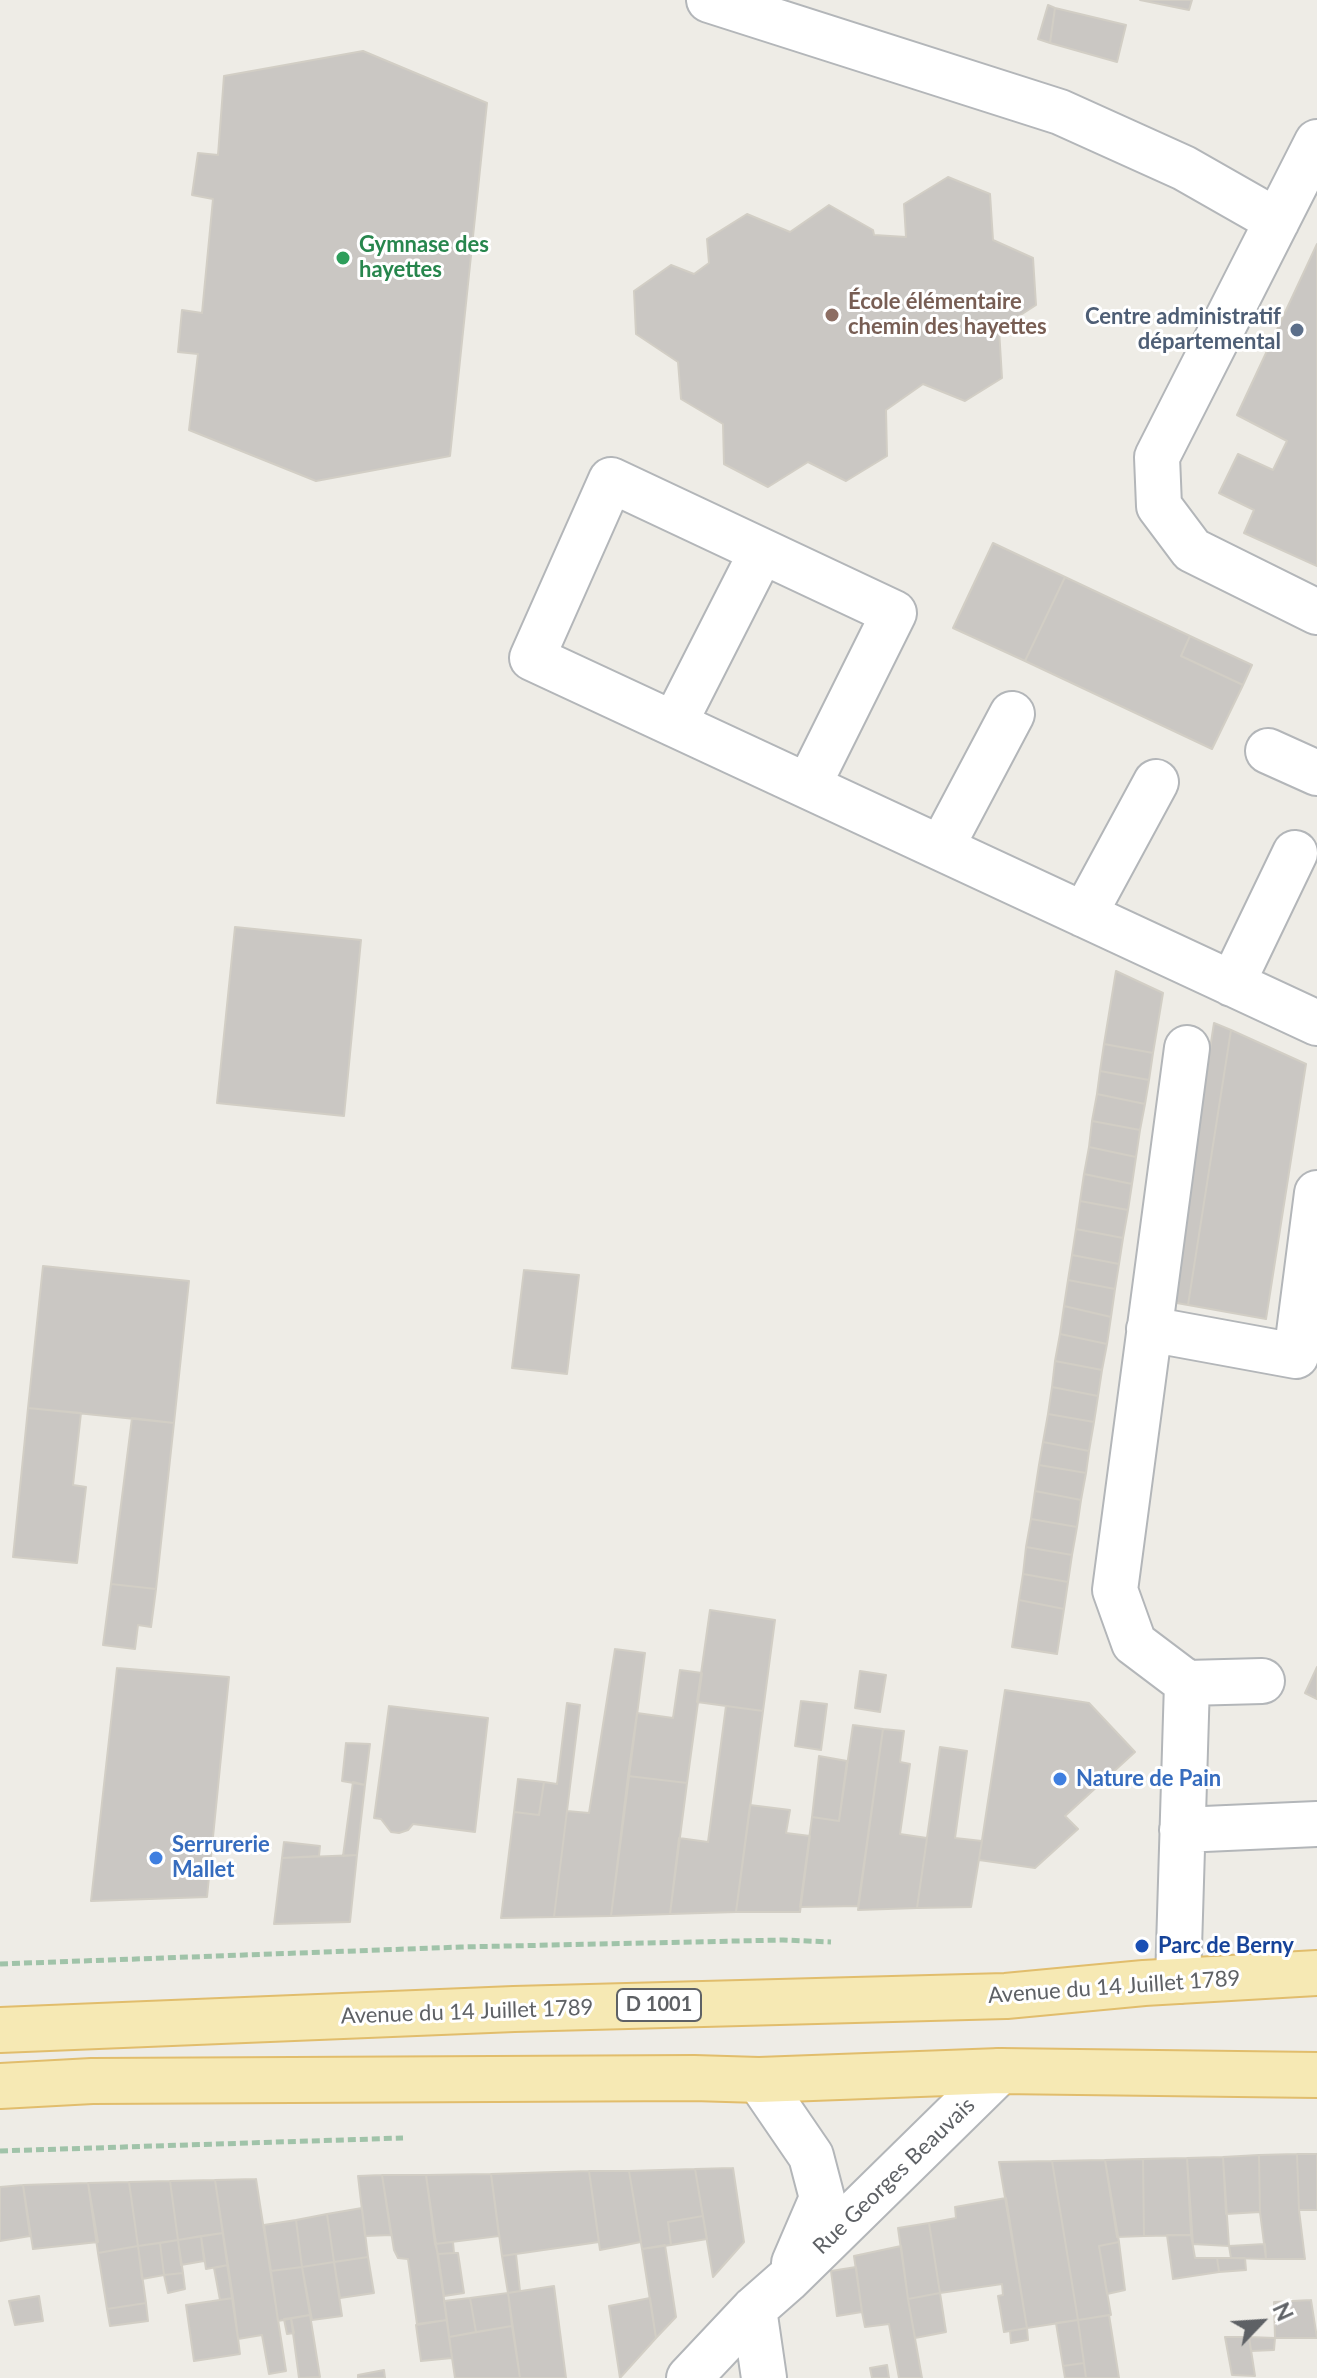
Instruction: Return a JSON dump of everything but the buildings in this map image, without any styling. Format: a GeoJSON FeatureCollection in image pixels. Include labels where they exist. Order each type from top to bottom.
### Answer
{"type":"FeatureCollection","features":[{"type":"Feature","properties":{"kind":"main road","name":"Avenue du 14 Juillet 1789"},"geometry":{"type":"LineString","coordinates":[[0,2030],[514,2009],[1006,1996],[1317,1973]]}},
{"type":"Feature","properties":{"kind":"main road"},"geometry":{"type":"LineString","coordinates":[[0,2086],[92,2081],[759,2080],[1000,2071],[1317,2075]]}},
{"type":"Feature","properties":{"kind":"street"},"geometry":{"type":"LineString","coordinates":[[709,0],[1060,112],[1184,168],[1277,221]]}},
{"type":"Feature","properties":{"kind":"street"},"geometry":{"type":"LineString","coordinates":[[1317,142],[1157,457],[1159,506],[1192,550],[1317,612]]}},
{"type":"Feature","properties":{"kind":"street"},"geometry":{"type":"LineString","coordinates":[[808,786],[894,613],[611,480],[532,658],[1317,1023]]}},
{"type":"Feature","properties":{"kind":"street"},"geometry":{"type":"LineString","coordinates":[[674,724],[762,551]]}},
{"type":"Feature","properties":{"kind":"street"},"geometry":{"type":"LineString","coordinates":[[941,848],[1012,714]]}},
{"type":"Feature","properties":{"kind":"street"},"geometry":{"type":"LineString","coordinates":[[1268,751],[1317,773]]}},
{"type":"Feature","properties":{"kind":"street"},"geometry":{"type":"LineString","coordinates":[[1084,915],[1156,782]]}},
{"type":"Feature","properties":{"kind":"street"},"geometry":{"type":"LineString","coordinates":[[1232,984],[1295,853]]}},
{"type":"Feature","properties":{"kind":"street"},"geometry":{"type":"LineString","coordinates":[[1187,1048],[1115,1590],[1134,1643],[1187,1683],[1262,1681]]}},
{"type":"Feature","properties":{"kind":"street"},"geometry":{"type":"LineString","coordinates":[[1149,1329],[1296,1356],[1317,1193]]}},
{"type":"Feature","properties":{"kind":"street"},"geometry":{"type":"LineString","coordinates":[[1178,1981],[1187,1683]]}},
{"type":"Feature","properties":{"kind":"street"},"geometry":{"type":"LineString","coordinates":[[1182,1830],[1317,1824]]}},
{"type":"Feature","properties":{"kind":"street","name":"Rue Georges Beauvais"},"geometry":{"type":"LineString","coordinates":[[689,2378],[754,2309],[1000,2071]]}},
{"type":"Feature","properties":{"kind":"street","name":"Rue Georges Beauvais"},"geometry":{"type":"LineString","coordinates":[[759,2080],[811,2156],[822,2198],[787,2280]]}},
{"type":"Feature","properties":{"kind":"street"},"geometry":{"type":"LineString","coordinates":[[754,2309],[764,2378]]}},
{"type":"Feature","properties":{"kind":"place","name":"Gymnase des hayettes"},"geometry":{"type":"Point","coordinates":[343,258]}},
{"type":"Feature","properties":{"kind":"place","name":"École élémentaire chemin des hayettes"},"geometry":{"type":"Point","coordinates":[832,315]}},
{"type":"Feature","properties":{"kind":"place","name":"Centre administratif départemental"},"geometry":{"type":"Point","coordinates":[1297,330]}},
{"type":"Feature","properties":{"kind":"place","name":"Nature de Pain"},"geometry":{"type":"Point","coordinates":[1060,1779]}},
{"type":"Feature","properties":{"kind":"place","name":"Serrurerie Mallet"},"geometry":{"type":"Point","coordinates":[156,1858]}},
{"type":"Feature","properties":{"kind":"place","name":"Parc de Berny"},"geometry":{"type":"Point","coordinates":[1142,1946]}}]}
